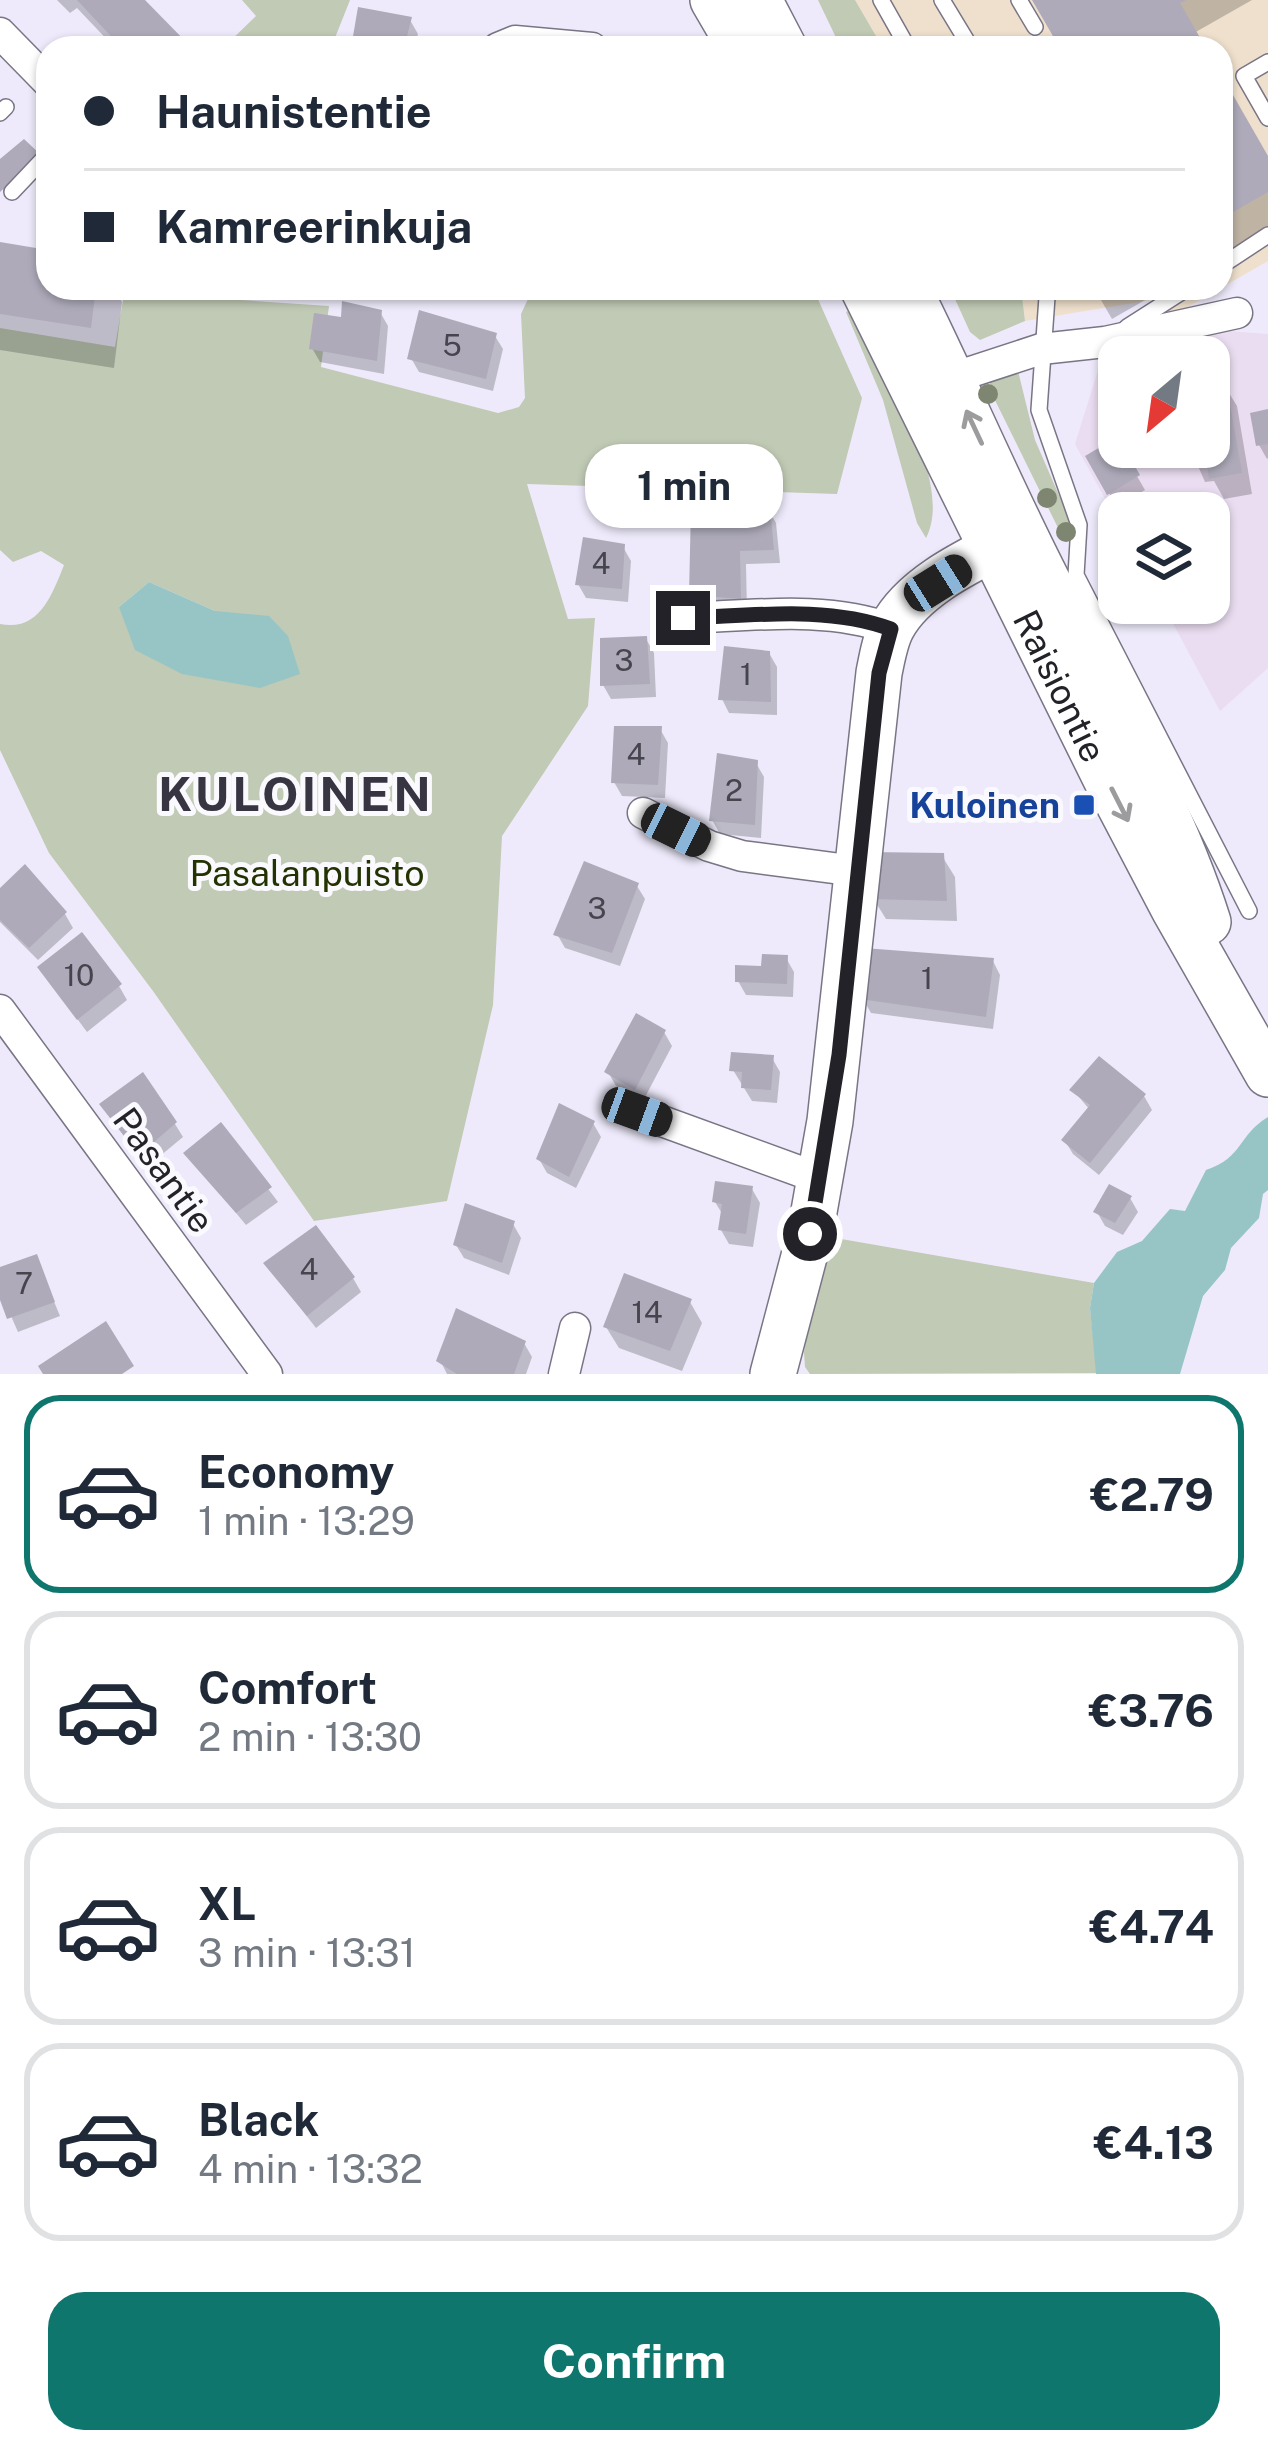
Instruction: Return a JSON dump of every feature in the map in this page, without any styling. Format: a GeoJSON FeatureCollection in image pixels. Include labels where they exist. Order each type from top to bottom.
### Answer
{"type":"FeatureCollection","features":[{"type":"Feature","properties":{"kind":"main road"},"geometry":{"type":"LineString","coordinates":[[713,0],[753,36]]}},
{"type":"Feature","properties":{"kind":"main road","name":"Raisiontie"},"geometry":{"type":"LineString","coordinates":[[872,300],[932,385],[1174,909],[1268,1074]]}},
{"type":"Feature","properties":{"kind":"main road","name":"Raisiontie"},"geometry":{"type":"LineString","coordinates":[[911,300],[932,385]]}},
{"type":"Feature","properties":{"kind":"main road"},"geometry":{"type":"LineString","coordinates":[[772,1374],[820,1179],[839,1055],[879,673],[891,629],[916,599],[1007,542]]}},
{"type":"Feature","properties":{"kind":"street"},"geometry":{"type":"LineString","coordinates":[[0,33],[36,70]]}},
{"type":"Feature","properties":{"kind":"street"},"geometry":{"type":"LineString","coordinates":[[1133,336],[1237,314]]}},
{"type":"Feature","properties":{"kind":"street"},"geometry":{"type":"LineString","coordinates":[[932,385],[1041,349],[1098,343]]}},
{"type":"Feature","properties":{"kind":"street"},"geometry":{"type":"LineString","coordinates":[[683,618],[809,614],[863,619],[891,629]]}},
{"type":"Feature","properties":{"kind":"street"},"geometry":{"type":"LineString","coordinates":[[643,813],[742,856],[856,871]]}},
{"type":"Feature","properties":{"kind":"street","name":"Pasantie"},"geometry":{"type":"LineString","coordinates":[[0,1010],[267,1374]]}},
{"type":"Feature","properties":{"kind":"street"},"geometry":{"type":"LineString","coordinates":[[637,1112],[820,1179]]}},
{"type":"Feature","properties":{"kind":"street"},"geometry":{"type":"LineString","coordinates":[[564,1374],[574,1328]]}},
{"type":"Feature","properties":{"kind":"lane"},"geometry":{"type":"LineString","coordinates":[[881,0],[901,36]]}},
{"type":"Feature","properties":{"kind":"lane"},"geometry":{"type":"LineString","coordinates":[[942,0],[964,36]]}},
{"type":"Feature","properties":{"kind":"lane"},"geometry":{"type":"LineString","coordinates":[[1019,0],[1035,27]]}},
{"type":"Feature","properties":{"kind":"lane"},"geometry":{"type":"LineString","coordinates":[[1268,62],[1244,76],[1268,118]]}},
{"type":"Feature","properties":{"kind":"lane"},"geometry":{"type":"LineString","coordinates":[[12,192],[36,167]]}},
{"type":"Feature","properties":{"kind":"lane"},"geometry":{"type":"LineString","coordinates":[[1233,258],[1268,235]]}},
{"type":"Feature","properties":{"kind":"lane"},"geometry":{"type":"LineString","coordinates":[[1047,300],[1039,410],[1078,525],[1076,575],[1249,911]]}},
{"type":"Feature","properties":{"kind":"lane"},"geometry":{"type":"LineString","coordinates":[[1114,336],[1169,300]]}},
{"type":"Feature","properties":{"kind":"shaded area"},"geometry":{"type":"Polygon","coordinates":[[[855,0],[1268,0],[1268,261],[1233,281],[1233,36],[876,36],[855,0]]]}},
{"type":"Feature","properties":{"kind":"shaded area"},"geometry":{"type":"Polygon","coordinates":[[[1022,300],[1151,300],[1025,321],[1022,300]]]}},
{"type":"Feature","properties":{"kind":"shaded area"},"geometry":{"type":"Polygon","coordinates":[[[1158,300],[1200,300],[1169,318],[1158,300]]]}},
{"type":"Feature","properties":{"kind":"shaded area"},"geometry":{"type":"Polygon","coordinates":[[[1215,330],[1268,334],[1268,668],[1220,711],[1173,624],[1230,624],[1230,492],[1101,492],[1075,444],[1098,371],[1098,468],[1230,468],[1230,336],[1193,336],[1215,330]]]}},
{"type":"Feature","properties":{"kind":"shaded area"},"geometry":{"type":"Polygon","coordinates":[[[149,582],[215,611],[269,616],[288,636],[300,674],[260,688],[182,674],[135,650],[119,607],[149,582]]]}},
{"type":"Feature","properties":{"kind":"shaded area"},"geometry":{"type":"Polygon","coordinates":[[[1268,1117],[1268,1190],[1259,1218],[1231,1248],[1225,1270],[1203,1296],[1180,1374],[1096,1374],[1090,1308],[1094,1283],[1117,1252],[1142,1241],[1170,1209],[1185,1211],[1206,1170],[1227,1159],[1268,1117]]]}},
{"type":"Feature","properties":{"kind":"green space"},"geometry":{"type":"Polygon","coordinates":[[[242,0],[350,0],[336,36],[235,36],[256,16],[242,0]]]}},
{"type":"Feature","properties":{"kind":"green space"},"geometry":{"type":"Polygon","coordinates":[[[818,0],[855,0],[876,36],[835,36],[818,0]]]}},
{"type":"Feature","properties":{"kind":"green space","name":"Pasalanpuisto"},"geometry":{"type":"Polygon","coordinates":[[[123,300],[329,306],[321,367],[498,413],[519,407],[525,398],[521,314],[528,300],[818,300],[862,398],[837,494],[527,484],[568,619],[595,618],[588,706],[502,836],[493,1005],[447,1201],[314,1221],[153,991],[49,853],[0,750],[0,624],[13,625],[34,617],[49,599],[64,565],[41,551],[13,562],[0,550],[0,328],[115,347],[123,300]],[[149,582],[119,607],[215,611],[149,582]]]}},
{"type":"Feature","properties":{"kind":"green space"},"geometry":{"type":"Polygon","coordinates":[[[955,300],[1022,300],[1025,321],[980,340],[970,332],[955,300]]]}},
{"type":"Feature","properties":{"kind":"green space"},"geometry":{"type":"Polygon","coordinates":[[[852,309],[923,455],[933,514],[926,538],[917,523],[883,400],[846,312],[852,309]]]}},
{"type":"Feature","properties":{"kind":"green space"},"geometry":{"type":"Polygon","coordinates":[[[1018,371],[1035,440],[1074,530],[1071,540],[1063,538],[989,388],[991,379],[1018,371]]]}},
{"type":"Feature","properties":{"kind":"green space"},"geometry":{"type":"Polygon","coordinates":[[[824,1236],[1094,1283],[1090,1308],[1097,1373],[810,1374],[804,1352],[824,1236]]]}},
{"type":"Feature","properties":{"kind":"building"},"geometry":{"type":"Polygon","coordinates":[[[77,0],[145,0],[180,36],[111,36],[77,0]]]}},
{"type":"Feature","properties":{"kind":"building"},"geometry":{"type":"Polygon","coordinates":[[[1032,0],[1186,0],[1180,3],[1199,36],[1053,36],[1032,0]]]}},
{"type":"Feature","properties":{"kind":"building"},"geometry":{"type":"Polygon","coordinates":[[[358,7],[412,17],[407,36],[353,36],[358,7]]]}},
{"type":"Feature","properties":{"kind":"building"},"geometry":{"type":"Polygon","coordinates":[[[1233,95],[1268,156],[1268,192],[1233,212],[1233,95]]]}},
{"type":"Feature","properties":{"kind":"building"},"geometry":{"type":"Polygon","coordinates":[[[24,139],[36,150],[36,160],[0,192],[0,159],[24,139]]]}},
{"type":"Feature","properties":{"kind":"building"},"geometry":{"type":"Polygon","coordinates":[[[0,242],[36,248],[36,300],[94,300],[91,328],[0,314],[0,242]]]}},
{"type":"Feature","properties":{"kind":"building"},"geometry":{"type":"Polygon","coordinates":[[[342,301],[382,310],[377,361],[309,349],[314,313],[341,317],[342,301]]]}},
{"type":"Feature","properties":{"kind":"building"},"geometry":{"type":"Polygon","coordinates":[[[419,310],[497,333],[486,379],[407,359],[419,310]]]}},
{"type":"Feature","properties":{"kind":"building"},"geometry":{"type":"Polygon","coordinates":[[[1230,404],[1242,473],[1209,479],[1207,468],[1230,468],[1230,404]]]}},
{"type":"Feature","properties":{"kind":"building"},"geometry":{"type":"Polygon","coordinates":[[[1268,409],[1268,444],[1256,446],[1250,413],[1268,409]]]}},
{"type":"Feature","properties":{"kind":"building"},"geometry":{"type":"Polygon","coordinates":[[[1098,448],[1098,468],[1136,468],[1140,475],[1105,492],[1085,456],[1098,448]]]}},
{"type":"Feature","properties":{"kind":"building"},"geometry":{"type":"Polygon","coordinates":[[[691,506],[770,506],[774,550],[740,551],[741,599],[689,595],[691,506]]]}},
{"type":"Feature","properties":{"kind":"building"},"geometry":{"type":"Polygon","coordinates":[[[583,537],[625,544],[622,589],[575,585],[583,537]]]}},
{"type":"Feature","properties":{"kind":"building"},"geometry":{"type":"Polygon","coordinates":[[[647,636],[650,684],[600,686],[600,638],[647,636]]]}},
{"type":"Feature","properties":{"kind":"building"},"geometry":{"type":"Polygon","coordinates":[[[724,646],[770,651],[771,702],[718,700],[724,646]]]}},
{"type":"Feature","properties":{"kind":"building"},"geometry":{"type":"Polygon","coordinates":[[[614,726],[662,726],[658,785],[611,783],[614,726]]]}},
{"type":"Feature","properties":{"kind":"building"},"geometry":{"type":"Polygon","coordinates":[[[717,753],[758,760],[755,825],[709,821],[717,753]]]}},
{"type":"Feature","properties":{"kind":"building"},"geometry":{"type":"Polygon","coordinates":[[[869,852],[944,853],[947,901],[870,899],[869,852]]]}},
{"type":"Feature","properties":{"kind":"building"},"geometry":{"type":"Polygon","coordinates":[[[584,861],[639,883],[612,953],[553,935],[584,861]]]}},
{"type":"Feature","properties":{"kind":"building"},"geometry":{"type":"Polygon","coordinates":[[[25,864],[67,912],[29,948],[0,920],[0,888],[25,864]]]}},
{"type":"Feature","properties":{"kind":"building"},"geometry":{"type":"Polygon","coordinates":[[[82,932],[122,984],[77,1020],[37,967],[82,932]]]}},
{"type":"Feature","properties":{"kind":"building"},"geometry":{"type":"Polygon","coordinates":[[[864,948],[994,958],[986,1017],[860,999],[864,948]]]}},
{"type":"Feature","properties":{"kind":"building"},"geometry":{"type":"Polygon","coordinates":[[[762,954],[788,955],[787,984],[735,982],[735,965],[761,966],[762,954]]]}},
{"type":"Feature","properties":{"kind":"building"},"geometry":{"type":"Polygon","coordinates":[[[636,1013],[666,1030],[635,1090],[604,1072],[636,1013]]]}},
{"type":"Feature","properties":{"kind":"building"},"geometry":{"type":"Polygon","coordinates":[[[731,1052],[774,1055],[771,1090],[741,1088],[742,1072],[729,1071],[731,1052]]]}},
{"type":"Feature","properties":{"kind":"building"},"geometry":{"type":"Polygon","coordinates":[[[1099,1056],[1146,1094],[1090,1163],[1061,1140],[1090,1105],[1069,1090],[1099,1056]]]}},
{"type":"Feature","properties":{"kind":"building"},"geometry":{"type":"Polygon","coordinates":[[[143,1072],[177,1122],[139,1155],[99,1104],[143,1072]]]}},
{"type":"Feature","properties":{"kind":"building"},"geometry":{"type":"Polygon","coordinates":[[[559,1103],[595,1121],[569,1177],[536,1159],[559,1103]]]}},
{"type":"Feature","properties":{"kind":"building"},"geometry":{"type":"Polygon","coordinates":[[[221,1122],[272,1187],[236,1213],[183,1153],[221,1122]]]}},
{"type":"Feature","properties":{"kind":"building"},"geometry":{"type":"Polygon","coordinates":[[[715,1181],[753,1186],[746,1234],[718,1230],[722,1204],[712,1202],[715,1181]]]}},
{"type":"Feature","properties":{"kind":"building"},"geometry":{"type":"Polygon","coordinates":[[[1109,1184],[1132,1196],[1115,1223],[1093,1212],[1109,1184]]]}},
{"type":"Feature","properties":{"kind":"building"},"geometry":{"type":"Polygon","coordinates":[[[465,1203],[515,1221],[502,1263],[453,1245],[465,1203]]]}},
{"type":"Feature","properties":{"kind":"building"},"geometry":{"type":"Polygon","coordinates":[[[316,1225],[355,1277],[307,1316],[263,1263],[316,1225]]]}},
{"type":"Feature","properties":{"kind":"building"},"geometry":{"type":"Polygon","coordinates":[[[37,1254],[55,1302],[7,1319],[0,1300],[0,1267],[37,1254]]]}},
{"type":"Feature","properties":{"kind":"building"},"geometry":{"type":"Polygon","coordinates":[[[624,1273],[692,1299],[670,1351],[603,1327],[624,1273]]]}},
{"type":"Feature","properties":{"kind":"building"},"geometry":{"type":"Polygon","coordinates":[[[456,1308],[526,1341],[514,1374],[457,1374],[436,1361],[456,1308]]]}},
{"type":"Feature","properties":{"kind":"building"},"geometry":{"type":"Polygon","coordinates":[[[106,1321],[134,1366],[122,1374],[43,1374],[38,1366],[106,1321]]]}},
{"type":"Feature","properties":{"kind":"place","name":"Kuloinen"},"geometry":{"type":"Point","coordinates":[1084,805]}},
{"type":"Feature","properties":{"kind":"district","name":"KULOINEN"},"geometry":{"type":"Point","coordinates":[296,794]}},
{"type":"Feature","properties":{"kind":"route"},"geometry":{"type":"LineString","coordinates":[[683,618],[809,614],[863,619],[891,629],[879,673],[839,1055],[810,1234]]}}]}
